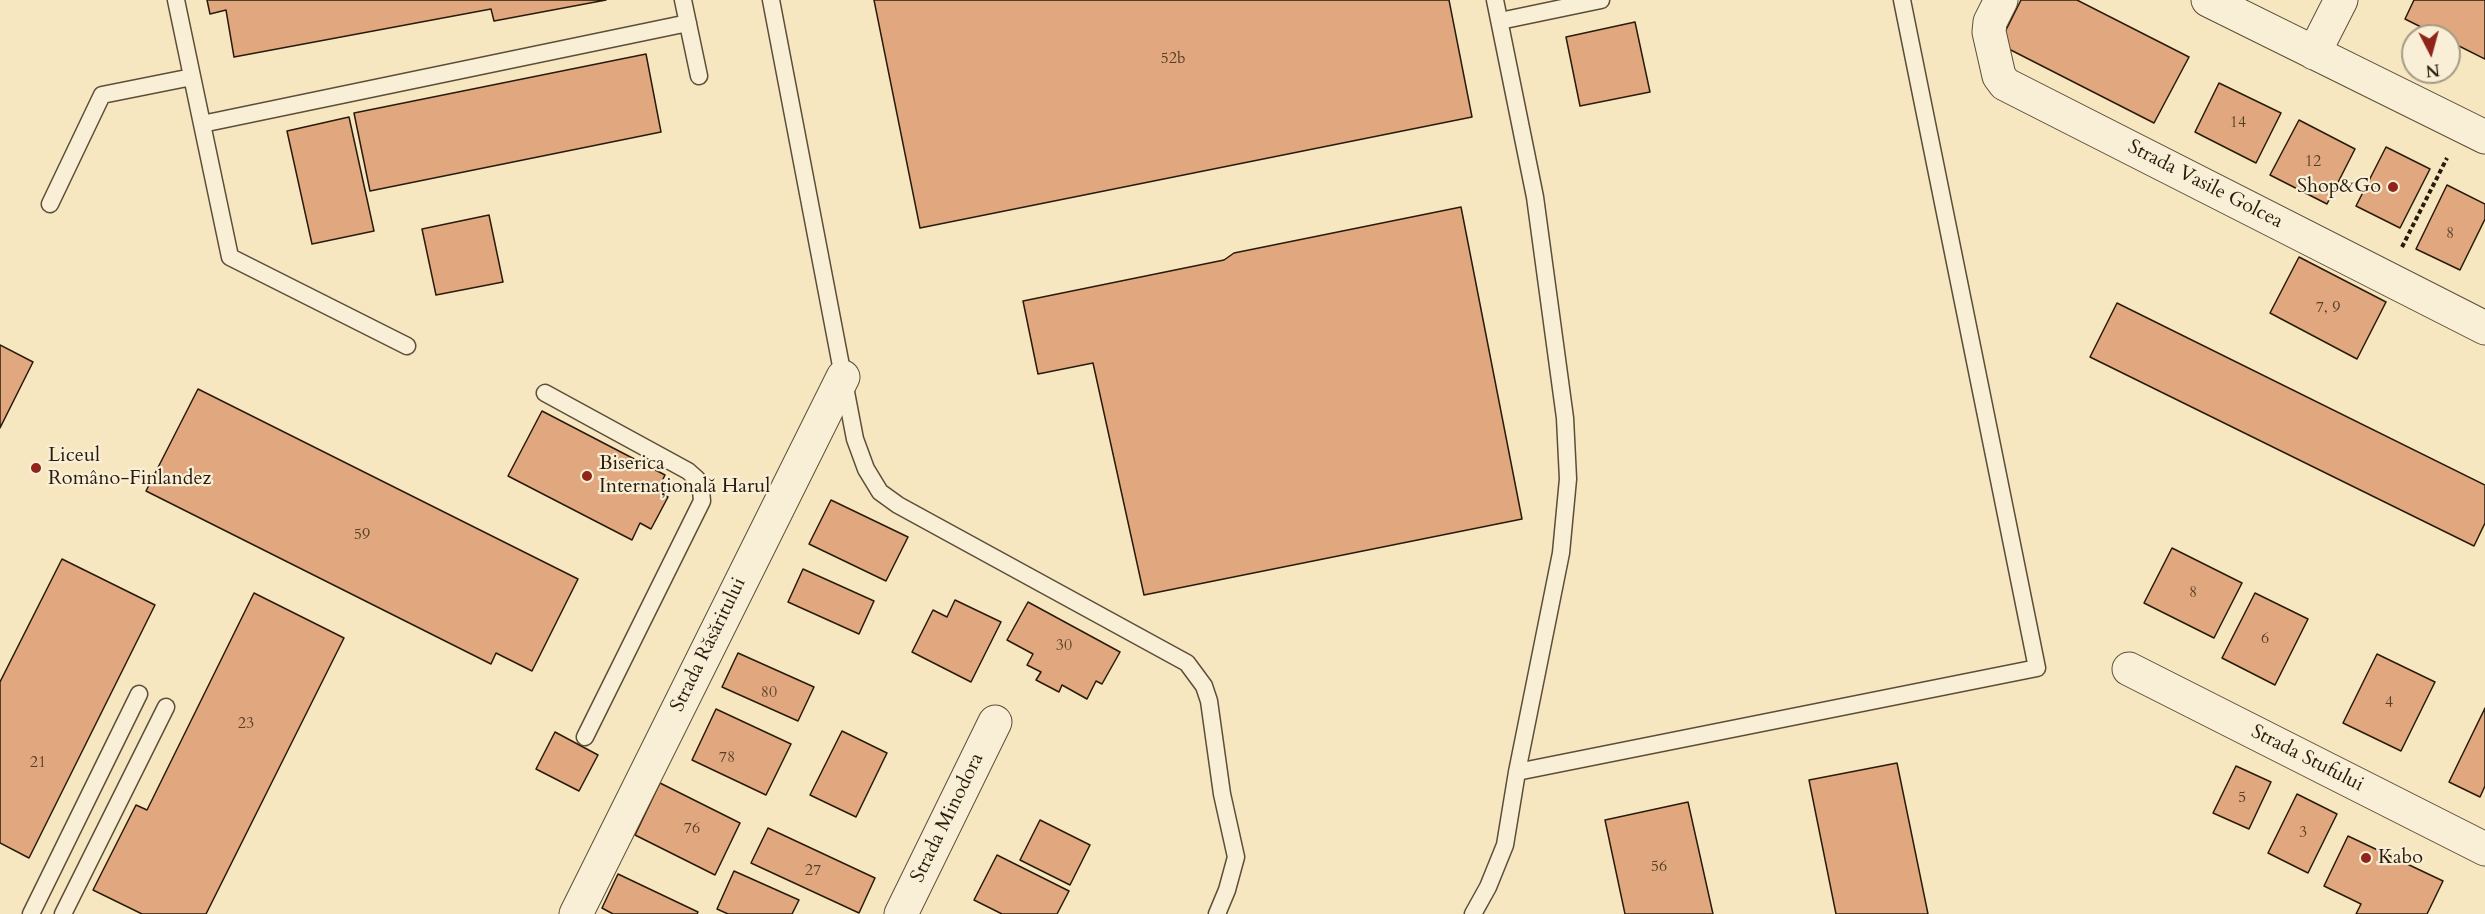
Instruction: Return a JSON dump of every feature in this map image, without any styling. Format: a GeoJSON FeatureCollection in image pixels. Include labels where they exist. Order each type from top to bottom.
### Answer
{"type":"FeatureCollection","features":[{"type":"Feature","properties":{"kind":"street","name":"Strada Vasile Golcea"},"geometry":{"type":"LineString","coordinates":[[2001,0],[1990,22],[1989,32],[1999,76],[2005,84],[2485,328]]}},
{"type":"Feature","properties":{"kind":"street"},"geometry":{"type":"LineString","coordinates":[[2208,0],[2485,137]]}},
{"type":"Feature","properties":{"kind":"street"},"geometry":{"type":"LineString","coordinates":[[2314,53],[2341,0]]}},
{"type":"Feature","properties":{"kind":"street","name":"Strada Răsăritului"},"geometry":{"type":"LineString","coordinates":[[576,914],[843,377]]}},
{"type":"Feature","properties":{"kind":"street","name":"Strada Stufului"},"geometry":{"type":"LineString","coordinates":[[2129,669],[2485,849]]}},
{"type":"Feature","properties":{"kind":"street","name":"Strada Minodora"},"geometry":{"type":"LineString","coordinates":[[901,914],[995,722]]}},
{"type":"Feature","properties":{"kind":"lane"},"geometry":{"type":"LineString","coordinates":[[176,0],[230,257],[407,346]]}},
{"type":"Feature","properties":{"kind":"lane"},"geometry":{"type":"LineString","coordinates":[[683,0],[699,76]]}},
{"type":"Feature","properties":{"kind":"lane"},"geometry":{"type":"LineString","coordinates":[[771,0],[843,377],[860,454],[872,481],[890,500],[1187,663],[1195,672],[1204,686],[1209,701],[1222,794],[1236,857],[1227,890],[1217,914]]}},
{"type":"Feature","properties":{"kind":"lane"},"geometry":{"type":"LineString","coordinates":[[1473,914],[1488,887],[1505,845],[1517,772],[1561,553],[1568,479],[1565,418],[1535,198],[1495,0]]}},
{"type":"Feature","properties":{"kind":"lane"},"geometry":{"type":"LineString","coordinates":[[1500,21],[1601,0]]}},
{"type":"Feature","properties":{"kind":"lane"},"geometry":{"type":"LineString","coordinates":[[1517,772],[2037,668],[1902,0]]}},
{"type":"Feature","properties":{"kind":"lane"},"geometry":{"type":"LineString","coordinates":[[202,124],[688,23]]}},
{"type":"Feature","properties":{"kind":"lane"},"geometry":{"type":"LineString","coordinates":[[50,204],[102,94],[192,77]]}},
{"type":"Feature","properties":{"kind":"lane"},"geometry":{"type":"LineString","coordinates":[[545,393],[688,471],[697,479],[701,490],[702,501],[585,737]]}},
{"type":"Feature","properties":{"kind":"lane"},"geometry":{"type":"LineString","coordinates":[[31,914],[139,694]]}},
{"type":"Feature","properties":{"kind":"lane"},"geometry":{"type":"LineString","coordinates":[[63,914],[165,707]]}},
{"type":"Feature","properties":{"kind":"path"},"geometry":{"type":"LineString","coordinates":[[2386,278],[2431,190]]}},
{"type":"Feature","properties":{"kind":"building"},"geometry":{"type":"Polygon","coordinates":[[[207,0],[606,0],[494,21],[491,9],[234,57],[226,10],[210,14],[207,0]]]}},
{"type":"Feature","properties":{"kind":"building"},"geometry":{"type":"Polygon","coordinates":[[[874,0],[1449,0],[1472,117],[920,228],[874,0]]]}},
{"type":"Feature","properties":{"kind":"building"},"geometry":{"type":"Polygon","coordinates":[[[2021,0],[2077,0],[2189,57],[2154,123],[1999,44],[2021,0]]]}},
{"type":"Feature","properties":{"kind":"building"},"geometry":{"type":"Polygon","coordinates":[[[2414,0],[2485,0],[2485,59],[2461,47],[2461,24],[2415,24],[2405,19],[2414,0]]]}},
{"type":"Feature","properties":{"kind":"building"},"geometry":{"type":"Polygon","coordinates":[[[1635,22],[1650,92],[1580,106],[1566,37],[1635,22]]]}},
{"type":"Feature","properties":{"kind":"building"},"geometry":{"type":"Polygon","coordinates":[[[646,54],[661,132],[370,191],[354,113],[646,54]]]}},
{"type":"Feature","properties":{"kind":"building"},"geometry":{"type":"Polygon","coordinates":[[[2219,83],[2281,113],[2256,163],[2195,132],[2219,83]]]}},
{"type":"Feature","properties":{"kind":"building"},"geometry":{"type":"Polygon","coordinates":[[[349,117],[374,231],[312,244],[287,131],[349,117]]]}},
{"type":"Feature","properties":{"kind":"building"},"geometry":{"type":"Polygon","coordinates":[[[2299,120],[2355,149],[2327,204],[2270,175],[2299,120]]]}},
{"type":"Feature","properties":{"kind":"building","name":"Shop&Go"},"geometry":{"type":"Polygon","coordinates":[[[2386,147],[2430,169],[2400,228],[2356,206],[2386,147]]]}},
{"type":"Feature","properties":{"kind":"building"},"geometry":{"type":"Polygon","coordinates":[[[2447,185],[2485,204],[2485,219],[2460,270],[2416,249],[2447,185]]]}},
{"type":"Feature","properties":{"kind":"building"},"geometry":{"type":"Polygon","coordinates":[[[1461,207],[1522,519],[1144,595],[1093,363],[1038,374],[1023,301],[1224,260],[1234,253],[1461,207]]]}},
{"type":"Feature","properties":{"kind":"building"},"geometry":{"type":"Polygon","coordinates":[[[489,215],[503,282],[436,295],[422,229],[489,215]]]}},
{"type":"Feature","properties":{"kind":"building"},"geometry":{"type":"Polygon","coordinates":[[[2299,257],[2386,302],[2357,359],[2270,313],[2299,257]]]}},
{"type":"Feature","properties":{"kind":"building"},"geometry":{"type":"Polygon","coordinates":[[[2117,303],[2485,485],[2485,523],[2474,546],[2090,357],[2117,303]]]}},
{"type":"Feature","properties":{"kind":"building"},"geometry":{"type":"Polygon","coordinates":[[[0,345],[33,362],[0,428],[0,345]]]}},
{"type":"Feature","properties":{"kind":"building"},"geometry":{"type":"Polygon","coordinates":[[[198,389],[578,579],[532,671],[496,653],[491,664],[146,491],[198,389]]]}},
{"type":"Feature","properties":{"kind":"building","name":"Biserica Internațională Harul"},"geometry":{"type":"Polygon","coordinates":[[[542,411],[665,475],[657,491],[668,497],[651,529],[640,523],[632,540],[508,476],[542,411]]]}},
{"type":"Feature","properties":{"kind":"building"},"geometry":{"type":"Polygon","coordinates":[[[831,500],[908,537],[886,581],[809,544],[831,500]]]}},
{"type":"Feature","properties":{"kind":"building"},"geometry":{"type":"Polygon","coordinates":[[[2172,548],[2242,583],[2214,638],[2144,603],[2172,548]]]}},
{"type":"Feature","properties":{"kind":"building"},"geometry":{"type":"Polygon","coordinates":[[[62,559],[155,605],[29,858],[0,843],[0,682],[62,559]]]}},
{"type":"Feature","properties":{"kind":"building"},"geometry":{"type":"Polygon","coordinates":[[[803,569],[874,601],[859,634],[788,602],[803,569]]]}},
{"type":"Feature","properties":{"kind":"building"},"geometry":{"type":"Polygon","coordinates":[[[254,593],[344,638],[206,914],[142,914],[93,890],[136,805],[147,810],[254,593]]]}},
{"type":"Feature","properties":{"kind":"building"},"geometry":{"type":"Polygon","coordinates":[[[2255,593],[2308,619],[2275,685],[2222,658],[2255,593]]]}},
{"type":"Feature","properties":{"kind":"building"},"geometry":{"type":"Polygon","coordinates":[[[955,600],[1001,622],[971,682],[912,652],[933,610],[947,617],[955,600]]]}},
{"type":"Feature","properties":{"kind":"building"},"geometry":{"type":"Polygon","coordinates":[[[1028,602],[1120,652],[1102,684],[1096,681],[1087,699],[1062,685],[1059,692],[1036,680],[1041,672],[1027,665],[1033,654],[1007,640],[1028,602]]]}},
{"type":"Feature","properties":{"kind":"building"},"geometry":{"type":"Polygon","coordinates":[[[738,653],[814,687],[798,721],[722,687],[738,653]]]}},
{"type":"Feature","properties":{"kind":"building"},"geometry":{"type":"Polygon","coordinates":[[[2377,654],[2435,682],[2401,751],[2343,723],[2377,654]]]}},
{"type":"Feature","properties":{"kind":"building"},"geometry":{"type":"Polygon","coordinates":[[[2485,708],[2485,786],[2480,797],[2449,782],[2485,708]]]}},
{"type":"Feature","properties":{"kind":"building"},"geometry":{"type":"Polygon","coordinates":[[[716,709],[791,744],[766,795],[692,760],[716,709]]]}},
{"type":"Feature","properties":{"kind":"building"},"geometry":{"type":"Polygon","coordinates":[[[842,731],[887,753],[856,817],[810,795],[842,731]]]}},
{"type":"Feature","properties":{"kind":"building"},"geometry":{"type":"Polygon","coordinates":[[[555,732],[598,755],[579,791],[536,769],[555,732]]]}},
{"type":"Feature","properties":{"kind":"building"},"geometry":{"type":"Polygon","coordinates":[[[1897,763],[1928,914],[1836,914],[1809,780],[1897,763]]]}},
{"type":"Feature","properties":{"kind":"building"},"geometry":{"type":"Polygon","coordinates":[[[2236,766],[2271,782],[2249,829],[2213,813],[2236,766]]]}},
{"type":"Feature","properties":{"kind":"building"},"geometry":{"type":"Polygon","coordinates":[[[660,783],[740,823],[715,875],[635,835],[660,783]]]}},
{"type":"Feature","properties":{"kind":"building"},"geometry":{"type":"Polygon","coordinates":[[[2297,794],[2337,814],[2308,873],[2268,853],[2297,794]]]}},
{"type":"Feature","properties":{"kind":"building"},"geometry":{"type":"Polygon","coordinates":[[[1688,802],[1713,914],[1625,914],[1605,820],[1688,802]]]}},
{"type":"Feature","properties":{"kind":"building"},"geometry":{"type":"Polygon","coordinates":[[[1040,820],[1090,845],[1070,885],[1020,860],[1040,820]]]}},
{"type":"Feature","properties":{"kind":"building"},"geometry":{"type":"Polygon","coordinates":[[[768,828],[875,878],[859,913],[751,863],[768,828]]]}},
{"type":"Feature","properties":{"kind":"building","name":"Kabo"},"geometry":{"type":"Polygon","coordinates":[[[2348,836],[2443,881],[2427,914],[2356,914],[2361,904],[2324,886],[2348,836]]]}},
{"type":"Feature","properties":{"kind":"building"},"geometry":{"type":"Polygon","coordinates":[[[997,855],[1069,891],[1057,914],[1002,914],[974,900],[997,855]]]}},
{"type":"Feature","properties":{"kind":"building"},"geometry":{"type":"Polygon","coordinates":[[[734,871],[799,900],[792,914],[728,914],[717,909],[734,871]]]}},
{"type":"Feature","properties":{"kind":"building"},"geometry":{"type":"Polygon","coordinates":[[[618,874],[698,912],[697,914],[613,914],[602,908],[618,874]]]}},
{"type":"Feature","properties":{"kind":"place","name":"Shop&Go"},"geometry":{"type":"Point","coordinates":[2393,187]}},
{"type":"Feature","properties":{"kind":"place","name":"Liceul Româno-Finlandez"},"geometry":{"type":"Point","coordinates":[36,468]}},
{"type":"Feature","properties":{"kind":"place","name":"Biserica Internațională Harul"},"geometry":{"type":"Point","coordinates":[587,476]}},
{"type":"Feature","properties":{"kind":"place","name":"Kabo"},"geometry":{"type":"Point","coordinates":[2366,858]}}]}
